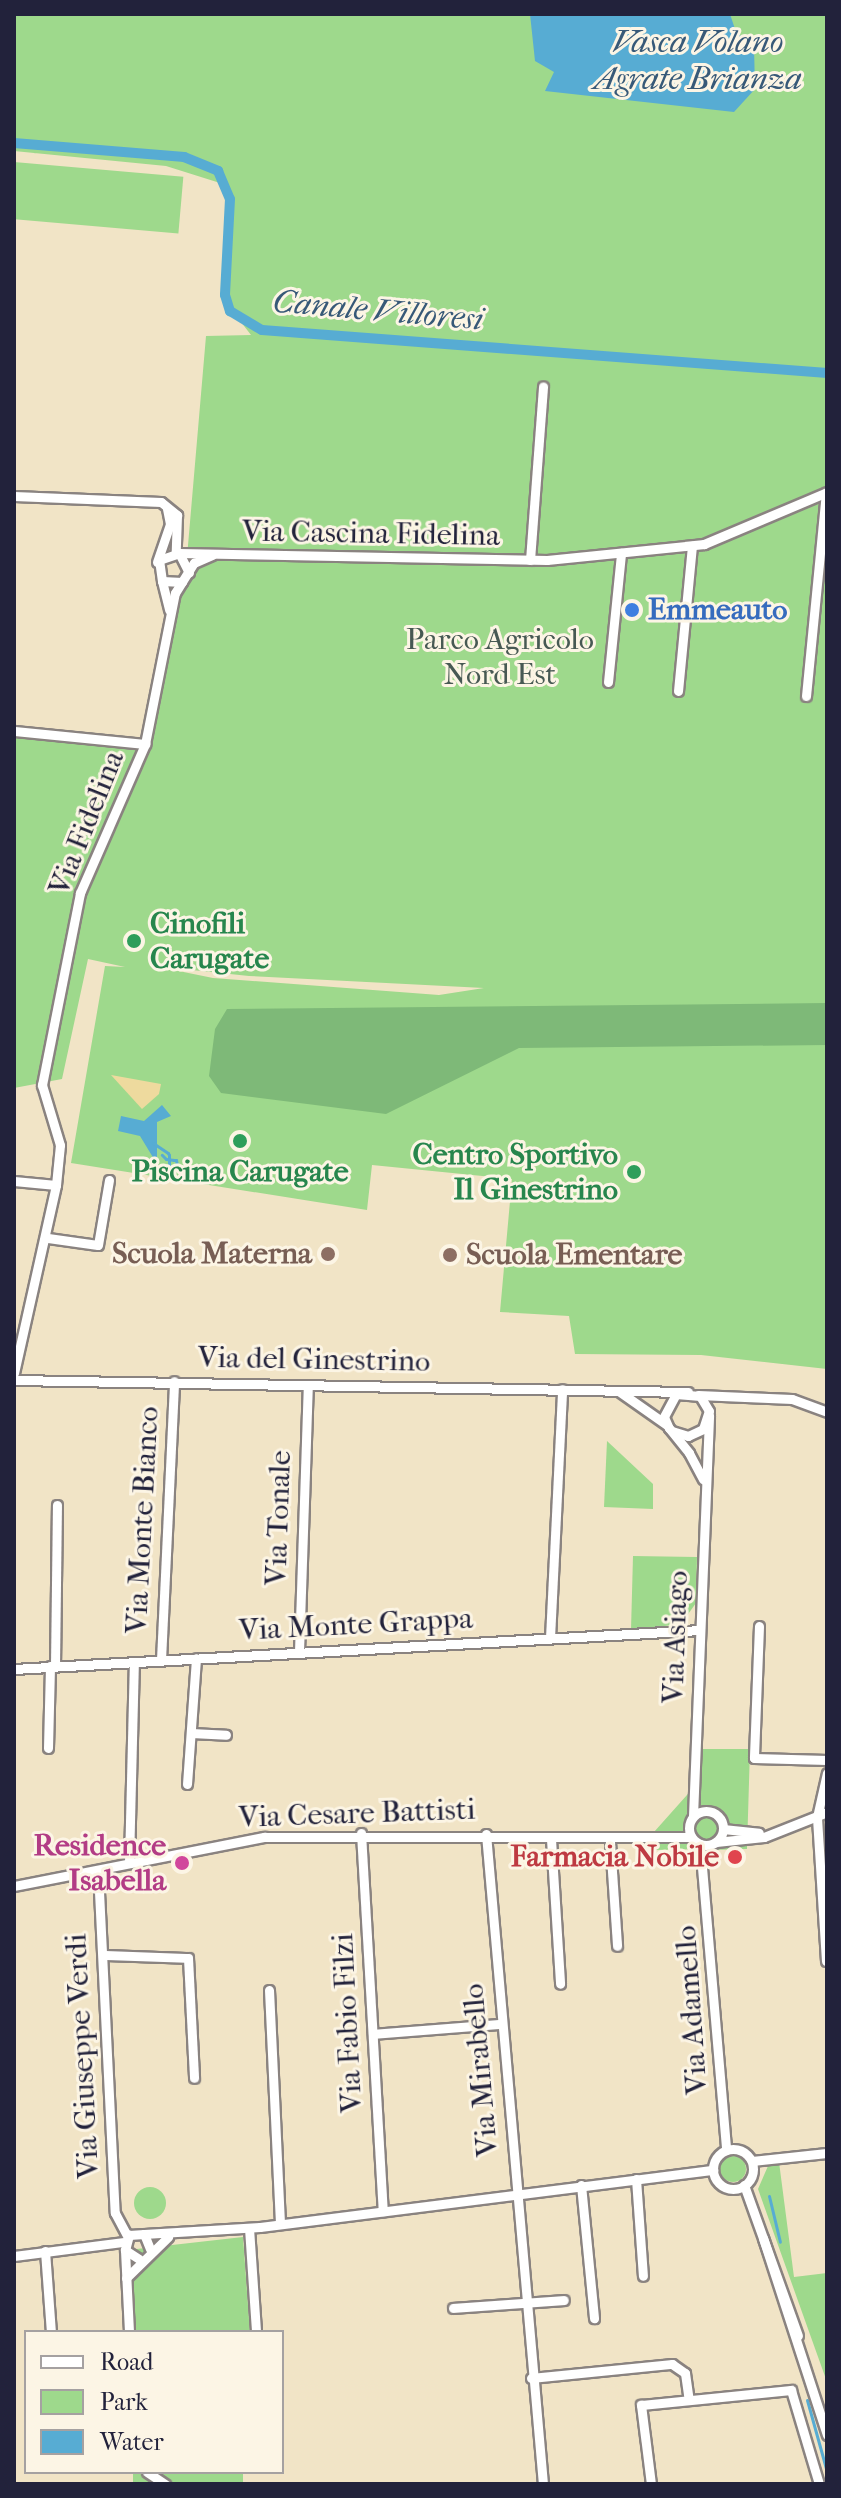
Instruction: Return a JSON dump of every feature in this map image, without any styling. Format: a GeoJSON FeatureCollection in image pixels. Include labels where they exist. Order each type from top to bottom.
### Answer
{"type":"FeatureCollection","features":[{"type":"Feature","properties":{"kind":"street","name":"Via Cascina Fidelina"},"geometry":{"type":"LineString","coordinates":[[530,560],[543,386]]}},
{"type":"Feature","properties":{"kind":"street","name":"Via Cascina Fidelina"},"geometry":{"type":"LineString","coordinates":[[178,553],[530,560],[621,553],[692,546],[826,492],[806,696]]}},
{"type":"Feature","properties":{"kind":"street"},"geometry":{"type":"LineString","coordinates":[[14,496],[166,505]]}},
{"type":"Feature","properties":{"kind":"street"},"geometry":{"type":"LineString","coordinates":[[166,505],[179,523],[178,553],[189,573]]}},
{"type":"Feature","properties":{"kind":"street"},"geometry":{"type":"LineString","coordinates":[[157,569],[170,524],[166,505]]}},
{"type":"Feature","properties":{"kind":"street"},"geometry":{"type":"LineString","coordinates":[[678,691],[692,546]]}},
{"type":"Feature","properties":{"kind":"street"},"geometry":{"type":"LineString","coordinates":[[157,569],[162,556],[178,553]]}},
{"type":"Feature","properties":{"kind":"street"},"geometry":{"type":"LineString","coordinates":[[608,682],[621,553]]}},
{"type":"Feature","properties":{"kind":"street","name":"Via Cascina Fidelina"},"geometry":{"type":"LineString","coordinates":[[189,573],[212,555]]}},
{"type":"Feature","properties":{"kind":"street","name":"Via Fidelina"},"geometry":{"type":"LineString","coordinates":[[157,569],[170,617]]}},
{"type":"Feature","properties":{"kind":"street","name":"Via Fidelina"},"geometry":{"type":"LineString","coordinates":[[14,1373],[48,1238],[56,1185],[60,1145],[42,1085],[80,893],[145,744],[170,617],[182,582],[189,573]]}},
{"type":"Feature","properties":{"kind":"street"},"geometry":{"type":"LineString","coordinates":[[162,581],[182,582]]}},
{"type":"Feature","properties":{"kind":"street"},"geometry":{"type":"LineString","coordinates":[[14,731],[145,744]]}},
{"type":"Feature","properties":{"kind":"street"},"geometry":{"type":"LineString","coordinates":[[48,1238],[98,1245],[109,1180]]}},
{"type":"Feature","properties":{"kind":"street"},"geometry":{"type":"LineString","coordinates":[[14,1181],[56,1185]]}},
{"type":"Feature","properties":{"kind":"street","name":"Via del Ginestrino"},"geometry":{"type":"LineString","coordinates":[[14,1380],[613,1390],[792,1399],[827,1412]]}},
{"type":"Feature","properties":{"kind":"street","name":"Via Monte Bianco"},"geometry":{"type":"LineString","coordinates":[[161,1660],[174,1381]]}},
{"type":"Feature","properties":{"kind":"street","name":"Via Tonale"},"geometry":{"type":"LineString","coordinates":[[299,1652],[308,1385]]}},
{"type":"Feature","properties":{"kind":"street"},"geometry":{"type":"LineString","coordinates":[[550,1638],[562,1389]]}},
{"type":"Feature","properties":{"kind":"street"},"geometry":{"type":"LineString","coordinates":[[613,1390],[670,1428],[695,1434],[709,1415],[701,1395],[668,1400],[670,1428],[704,1482]]}},
{"type":"Feature","properties":{"kind":"street","name":"Via Asiago"},"geometry":{"type":"LineString","coordinates":[[693,1816],[709,1415]]}},
{"type":"Feature","properties":{"kind":"street"},"geometry":{"type":"LineString","coordinates":[[48,1748],[57,1505]]}},
{"type":"Feature","properties":{"kind":"street"},"geometry":{"type":"LineString","coordinates":[[759,1626],[754,1758],[827,1760]]}},
{"type":"Feature","properties":{"kind":"street","name":"Via Monte Grappa"},"geometry":{"type":"LineString","coordinates":[[14,1669],[700,1630]]}},
{"type":"Feature","properties":{"kind":"street"},"geometry":{"type":"LineString","coordinates":[[187,1784],[196,1658]]}},
{"type":"Feature","properties":{"kind":"street"},"geometry":{"type":"LineString","coordinates":[[129,1863],[134,1662]]}},
{"type":"Feature","properties":{"kind":"street"},"geometry":{"type":"LineString","coordinates":[[191,1733],[226,1735]]}},
{"type":"Feature","properties":{"kind":"street"},"geometry":{"type":"LineString","coordinates":[[826,1961],[822,1815],[827,1773]]}},
{"type":"Feature","properties":{"kind":"street"},"geometry":{"type":"LineString","coordinates":[[695,1793],[723,1829],[786,1830]]}},
{"type":"Feature","properties":{"kind":"street"},"geometry":{"type":"LineString","coordinates":[[708,1811],[693,1816],[691,1837],[700,1844],[786,1830],[822,1815]]}},
{"type":"Feature","properties":{"kind":"street"},"geometry":{"type":"LineString","coordinates":[[714,1843],[723,1829]]}},
{"type":"Feature","properties":{"kind":"street","name":"Via Cesare Battisti"},"geometry":{"type":"LineString","coordinates":[[14,1886],[246,1839],[361,1833],[486,1834],[610,1842],[691,1837]]}},
{"type":"Feature","properties":{"kind":"street","name":"Via Fabio Filzi"},"geometry":{"type":"LineString","coordinates":[[361,1833],[383,2211]]}},
{"type":"Feature","properties":{"kind":"street","name":"Via Mirabello"},"geometry":{"type":"LineString","coordinates":[[486,1834],[524,2303],[543,2484]]}},
{"type":"Feature","properties":{"kind":"street"},"geometry":{"type":"LineString","coordinates":[[551,1839],[560,1984]]}},
{"type":"Feature","properties":{"kind":"street"},"geometry":{"type":"LineString","coordinates":[[610,1842],[617,1946]]}},
{"type":"Feature","properties":{"kind":"street","name":"Via Adamello"},"geometry":{"type":"LineString","coordinates":[[706,1866],[714,1843]]}},
{"type":"Feature","properties":{"kind":"street","name":"Via Adamello"},"geometry":{"type":"LineString","coordinates":[[700,1844],[706,1866],[726,2150]]}},
{"type":"Feature","properties":{"kind":"street","name":"Via Giuseppe Verdi"},"geometry":{"type":"LineString","coordinates":[[98,1871],[115,2213],[125,2243],[129,2330]]}},
{"type":"Feature","properties":{"kind":"street"},"geometry":{"type":"LineString","coordinates":[[103,1955],[185,1956],[194,2078]]}},
{"type":"Feature","properties":{"kind":"street"},"geometry":{"type":"LineString","coordinates":[[269,1990],[280,2224]]}},
{"type":"Feature","properties":{"kind":"street"},"geometry":{"type":"LineString","coordinates":[[373,2034],[501,2024]]}},
{"type":"Feature","properties":{"kind":"street"},"geometry":{"type":"LineString","coordinates":[[713,2170],[726,2150],[752,2161],[827,2153]]}},
{"type":"Feature","properties":{"kind":"street"},"geometry":{"type":"LineString","coordinates":[[752,2161],[744,2185],[763,2238],[766,2266],[800,2347],[827,2435]]}},
{"type":"Feature","properties":{"kind":"street"},"geometry":{"type":"LineString","coordinates":[[14,2256],[125,2243],[144,2234],[172,2236],[249,2228],[516,2192],[713,2170]]}},
{"type":"Feature","properties":{"kind":"street"},"geometry":{"type":"LineString","coordinates":[[713,2170],[724,2186],[744,2185]]}},
{"type":"Feature","properties":{"kind":"street"},"geometry":{"type":"LineString","coordinates":[[636,2179],[643,2276]]}},
{"type":"Feature","properties":{"kind":"street"},"geometry":{"type":"LineString","coordinates":[[581,2185],[594,2318]]}},
{"type":"Feature","properties":{"kind":"street"},"geometry":{"type":"LineString","coordinates":[[249,2228],[256,2330]]}},
{"type":"Feature","properties":{"kind":"street"},"geometry":{"type":"LineString","coordinates":[[144,2234],[150,2249]]}},
{"type":"Feature","properties":{"kind":"street"},"geometry":{"type":"LineString","coordinates":[[125,2283],[139,2259],[172,2236]]}},
{"type":"Feature","properties":{"kind":"street"},"geometry":{"type":"LineString","coordinates":[[125,2243],[139,2259]]}},
{"type":"Feature","properties":{"kind":"street"},"geometry":{"type":"LineString","coordinates":[[45,2251],[51,2330]]}},
{"type":"Feature","properties":{"kind":"street"},"geometry":{"type":"LineString","coordinates":[[453,2308],[564,2300]]}},
{"type":"Feature","properties":{"kind":"street"},"geometry":{"type":"LineString","coordinates":[[531,2378],[672,2364],[685,2373],[689,2400]]}},
{"type":"Feature","properties":{"kind":"street"},"geometry":{"type":"LineString","coordinates":[[651,2484],[641,2405],[791,2390],[819,2484]]}},
{"type":"Feature","properties":{"kind":"street"},"geometry":{"type":"LineString","coordinates":[[143,2484],[153,2477]]}},
{"type":"Feature","properties":{"kind":"green space","name":"Parco Agricolo Nord Est"},"geometry":{"type":"Polygon","coordinates":[[[14,14],[827,14],[827,1369],[701,1355],[575,1354],[569,1316],[500,1312],[512,1179],[372,1165],[367,1210],[71,1163],[105,966],[125,967],[88,959],[62,1079],[14,1088],[14,737],[149,746],[187,557],[206,336],[251,335],[221,296],[228,202],[220,183],[166,166],[14,151],[14,14]],[[154,966],[213,978],[439,995],[484,988],[249,976],[154,966]]]}},
{"type":"Feature","properties":{"kind":"green space"},"geometry":{"type":"Polygon","coordinates":[[[14,162],[183,177],[178,234],[14,219],[14,162]]]}},
{"type":"Feature","properties":{"kind":"green space"},"geometry":{"type":"Polygon","coordinates":[[[827,1003],[827,1045],[519,1048],[386,1114],[221,1093],[209,1076],[215,1029],[227,1009],[827,1003]]]}},
{"type":"Feature","properties":{"kind":"green space"},"geometry":{"type":"Polygon","coordinates":[[[607,1441],[653,1484],[653,1509],[604,1507],[607,1441]]]}},
{"type":"Feature","properties":{"kind":"green space"},"geometry":{"type":"Polygon","coordinates":[[[633,1556],[697,1557],[696,1603],[681,1624],[631,1630],[633,1556]]]}},
{"type":"Feature","properties":{"kind":"green space"},"geometry":{"type":"Polygon","coordinates":[[[696,1749],[750,1749],[747,1849],[710,1850],[706,1866],[701,1849],[653,1850],[654,1832],[695,1786],[696,1749]]]}},
{"type":"Feature","properties":{"kind":"green space"},"geometry":{"type":"Polygon","coordinates":[[[733,2156],[743,2159],[746,2169],[743,2179],[733,2182],[723,2179],[720,2169],[723,2159],[733,2156]]]}},
{"type":"Feature","properties":{"kind":"green space"},"geometry":{"type":"Polygon","coordinates":[[[779,2162],[794,2277],[827,2273],[827,2382],[758,2189],[768,2166],[779,2162]]]}},
{"type":"Feature","properties":{"kind":"green space"},"geometry":{"type":"Polygon","coordinates":[[[150,2187],[161,2192],[166,2203],[161,2214],[150,2219],[139,2214],[134,2203],[139,2192],[150,2187]]]}},
{"type":"Feature","properties":{"kind":"green space"},"geometry":{"type":"Polygon","coordinates":[[[243,2237],[250,2330],[125,2330],[119,2251],[243,2237]]]}},
{"type":"Feature","properties":{"kind":"green space"},"geometry":{"type":"Polygon","coordinates":[[[133,2474],[243,2474],[243,2484],[133,2484],[133,2474]]]}},
{"type":"Feature","properties":{"kind":"sand"},"geometry":{"type":"Polygon","coordinates":[[[111,1075],[161,1084],[159,1094],[142,1109],[111,1075]]]}},
{"type":"Feature","properties":{"kind":"water","name":"Vasca Volano Agrate Brianza"},"geometry":{"type":"Polygon","coordinates":[[[530,14],[730,14],[736,32],[754,46],[755,89],[734,112],[545,91],[554,72],[535,61],[530,14]]]}},
{"type":"Feature","properties":{"kind":"water"},"geometry":{"type":"Polygon","coordinates":[[[162,1105],[171,1116],[157,1122],[157,1164],[140,1136],[118,1131],[121,1116],[144,1121],[162,1105]]]}},
{"type":"Feature","properties":{"kind":"waterway","name":"Canale Villoresi"},"geometry":{"type":"LineString","coordinates":[[14,143],[184,157],[218,171],[230,199],[225,295],[230,311],[262,330],[827,373]]}},
{"type":"Feature","properties":{"kind":"waterway"},"geometry":{"type":"LineString","coordinates":[[153,1143],[168,1153],[169,1155],[169,1165],[170,1167],[177,1166],[176,1160],[174,1160],[166,1159],[162,1155]]}},
{"type":"Feature","properties":{"kind":"waterway"},"geometry":{"type":"LineString","coordinates":[[769,2196],[780,2242]]}},
{"type":"Feature","properties":{"kind":"waterway"},"geometry":{"type":"LineString","coordinates":[[807,2400],[827,2472]]}},
{"type":"Feature","properties":{"kind":"place","name":"Emmeauto"},"geometry":{"type":"Point","coordinates":[632,610]}},
{"type":"Feature","properties":{"kind":"place","name":"Cinofili Carugate"},"geometry":{"type":"Point","coordinates":[134,941]}},
{"type":"Feature","properties":{"kind":"place","name":"Piscina Carugate"},"geometry":{"type":"Point","coordinates":[240,1141]}},
{"type":"Feature","properties":{"kind":"place","name":"Centro Sportivo Il Ginestrino"},"geometry":{"type":"Point","coordinates":[634,1172]}},
{"type":"Feature","properties":{"kind":"place","name":"Scuola Materna"},"geometry":{"type":"Point","coordinates":[328,1254]}},
{"type":"Feature","properties":{"kind":"place","name":"Scuola Ementare"},"geometry":{"type":"Point","coordinates":[450,1255]}},
{"type":"Feature","properties":{"kind":"place","name":"Farmacia Nobile"},"geometry":{"type":"Point","coordinates":[735,1857]}},
{"type":"Feature","properties":{"kind":"place","name":"Residence Isabella"},"geometry":{"type":"Point","coordinates":[182,1863]}}]}
